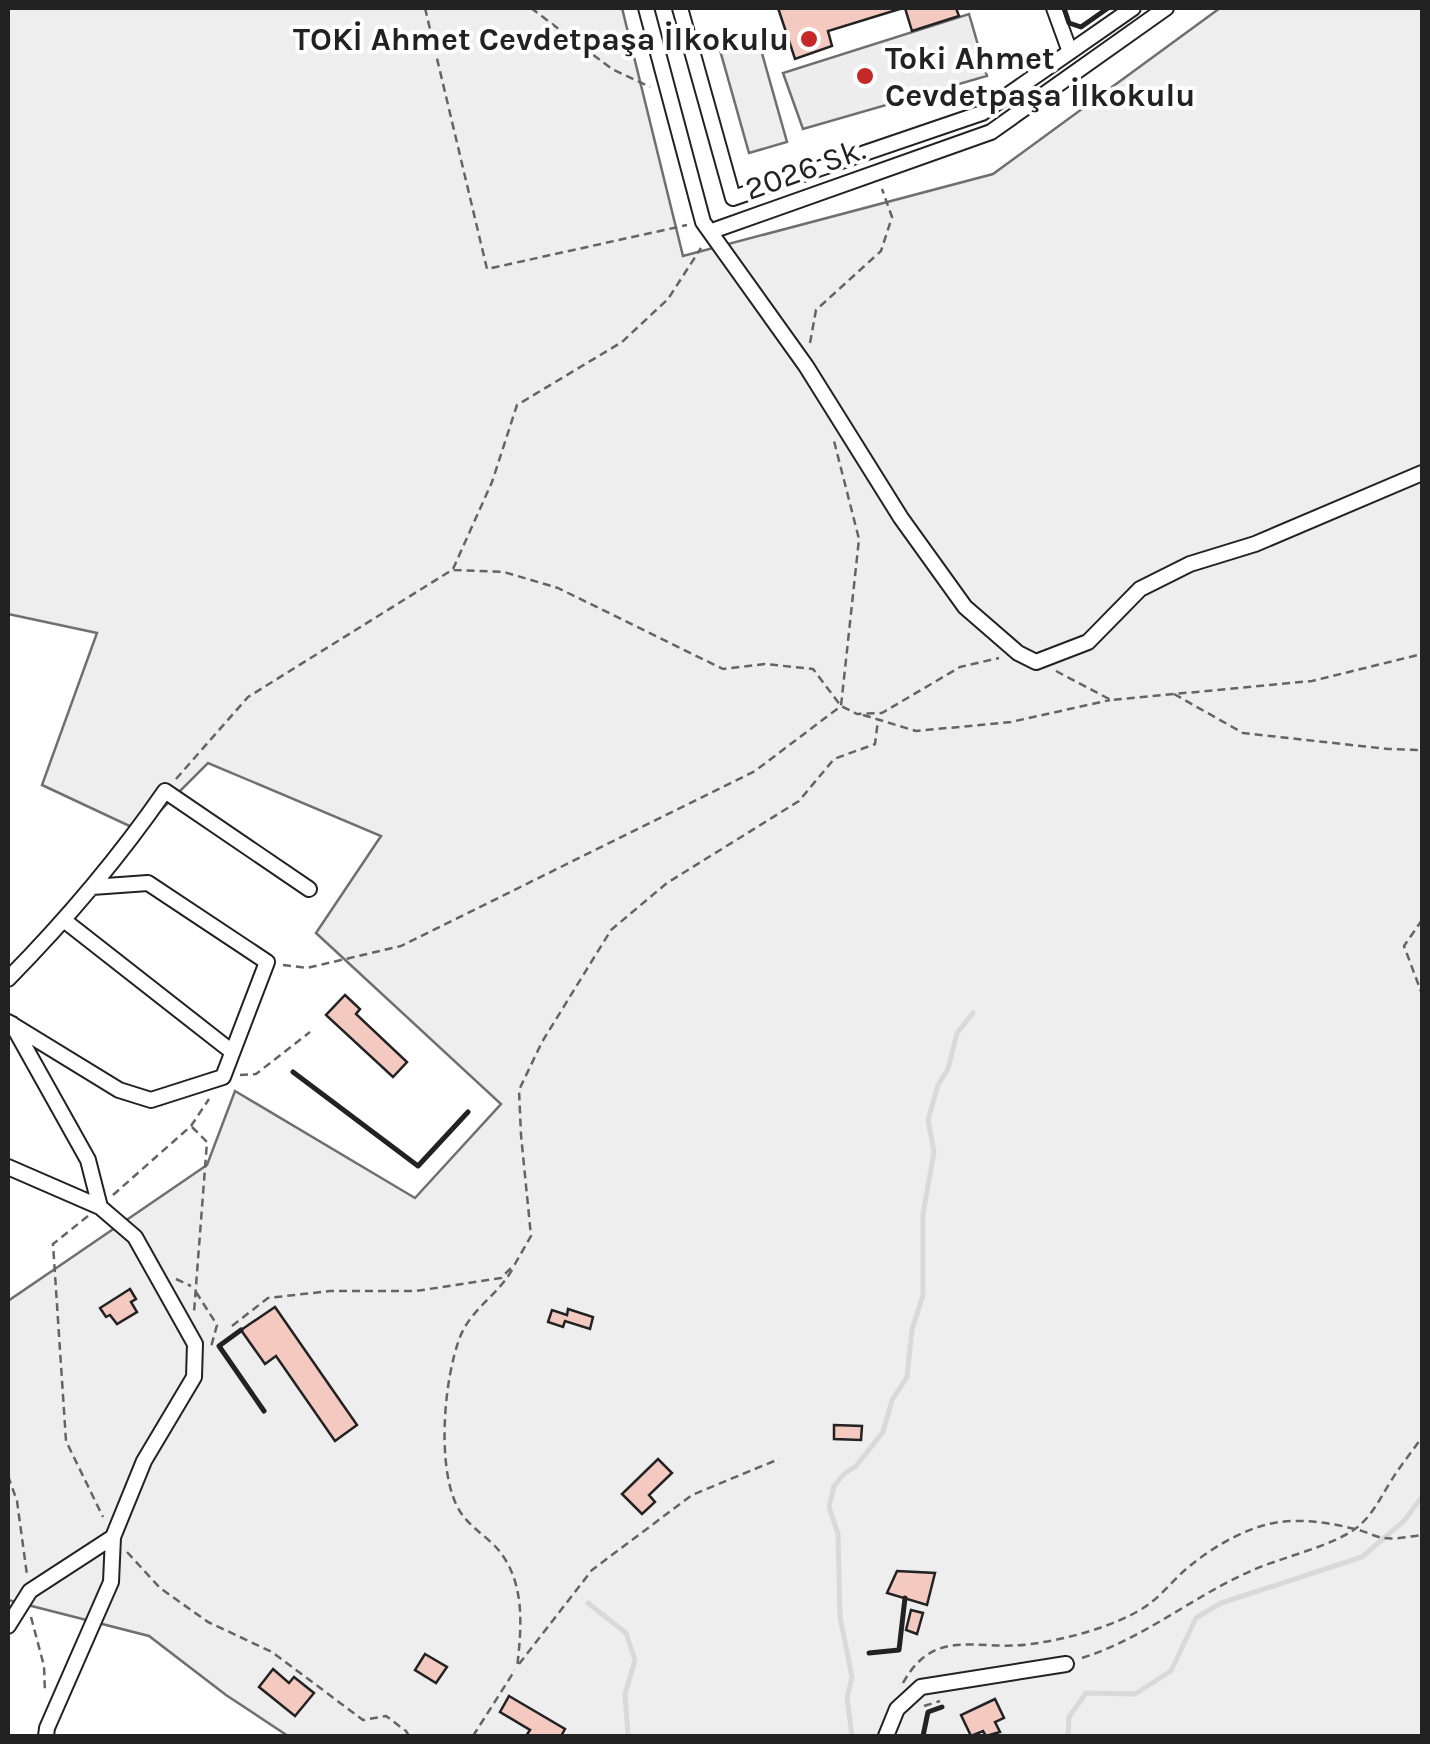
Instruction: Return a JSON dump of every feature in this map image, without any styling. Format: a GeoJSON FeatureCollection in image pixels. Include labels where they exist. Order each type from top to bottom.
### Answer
{"type":"FeatureCollection","features":[{"type":"Feature","properties":{"kind":"street","name":"2026 Sk."},"geometry":{"type":"LineString","coordinates":[[646,8],[707,226],[991,132],[1166,8]]}},
{"type":"Feature","properties":{"kind":"street","name":"2026 Sk."},"geometry":{"type":"LineString","coordinates":[[680,8],[732,198],[982,113],[1134,8]]}},
{"type":"Feature","properties":{"kind":"street"},"geometry":{"type":"LineString","coordinates":[[1054,8],[1070,52]]}},
{"type":"Feature","properties":{"kind":"street"},"geometry":{"type":"LineString","coordinates":[[707,226],[806,366],[901,518],[965,607],[1018,654],[1036,662],[1088,642],[1140,589],[1174,572],[1326,516],[1422,474]]}},
{"type":"Feature","properties":{"kind":"street"},"geometry":{"type":"LineString","coordinates":[[8,979],[66,921],[165,791],[309,888]]}},
{"type":"Feature","properties":{"kind":"street"},"geometry":{"type":"LineString","coordinates":[[9,1022],[118,1090],[151,1100],[223,1077],[267,962],[148,883],[92,887]]}},
{"type":"Feature","properties":{"kind":"street"},"geometry":{"type":"LineString","coordinates":[[66,921],[231,1050]]}},
{"type":"Feature","properties":{"kind":"street"},"geometry":{"type":"LineString","coordinates":[[9,1022],[88,1160],[100,1208]]}},
{"type":"Feature","properties":{"kind":"street"},"geometry":{"type":"LineString","coordinates":[[8,1167],[100,1208],[135,1237],[195,1344],[194,1378],[144,1461],[113,1537],[110,1582],[46,1728],[46,1736]]}},
{"type":"Feature","properties":{"kind":"street"},"geometry":{"type":"LineString","coordinates":[[8,1626],[28,1594],[113,1537]]}},
{"type":"Feature","properties":{"kind":"street"},"geometry":{"type":"LineString","coordinates":[[886,1736],[898,1709],[921,1687],[1066,1664]]}},
{"type":"Feature","properties":{"kind":"path"},"geometry":{"type":"LineString","coordinates":[[425,8],[487,269],[707,226]]}},
{"type":"Feature","properties":{"kind":"path"},"geometry":{"type":"LineString","coordinates":[[531,8],[612,69],[670,97]]}},
{"type":"Feature","properties":{"kind":"path"},"geometry":{"type":"LineString","coordinates":[[806,366],[816,310],[880,251],[892,218],[877,172]]}},
{"type":"Feature","properties":{"kind":"path"},"geometry":{"type":"LineString","coordinates":[[165,791],[248,697],[452,570],[492,482],[517,405],[622,342],[668,299],[707,226]]}},
{"type":"Feature","properties":{"kind":"path"},"geometry":{"type":"LineString","coordinates":[[267,962],[307,968],[400,946],[755,771],[841,706],[858,539],[833,439]]}},
{"type":"Feature","properties":{"kind":"path"},"geometry":{"type":"LineString","coordinates":[[452,570],[504,572],[558,588],[723,668],[765,664],[813,669],[841,706],[916,732],[1011,722],[1111,700],[1312,680],[1422,654]]}},
{"type":"Feature","properties":{"kind":"path"},"geometry":{"type":"LineString","coordinates":[[857,714],[882,713],[960,666],[1018,654]]}},
{"type":"Feature","properties":{"kind":"path"},"geometry":{"type":"LineString","coordinates":[[1036,662],[1111,700]]}},
{"type":"Feature","properties":{"kind":"path"},"geometry":{"type":"LineString","coordinates":[[1172,694],[1243,733],[1388,750],[1422,750]]}},
{"type":"Feature","properties":{"kind":"path"},"geometry":{"type":"LineString","coordinates":[[517,1668],[522,1612],[512,1570],[455,1503],[446,1458],[451,1366],[462,1333],[478,1306],[507,1278],[532,1236],[520,1135],[520,1090],[542,1042],[611,930],[666,884],[799,801],[834,760],[874,744],[878,720]]}},
{"type":"Feature","properties":{"kind":"path"},"geometry":{"type":"LineString","coordinates":[[1422,920],[1404,946],[1422,994]]}},
{"type":"Feature","properties":{"kind":"path"},"geometry":{"type":"LineString","coordinates":[[310,1032],[256,1074],[223,1077],[191,1126],[100,1208],[52,1244],[66,1441],[113,1537],[160,1588],[208,1622],[272,1652],[364,1720],[386,1716],[409,1736]]}},
{"type":"Feature","properties":{"kind":"path"},"geometry":{"type":"LineString","coordinates":[[191,1126],[207,1142],[194,1288],[195,1344]]}},
{"type":"Feature","properties":{"kind":"path"},"geometry":{"type":"LineString","coordinates":[[232,1326],[268,1298],[330,1291],[416,1292],[501,1278],[515,1264]]}},
{"type":"Feature","properties":{"kind":"path"},"geometry":{"type":"LineString","coordinates":[[1066,1664],[1118,1647],[1191,1600],[1254,1569],[1356,1528],[1379,1506],[1389,1483],[1422,1437]]}},
{"type":"Feature","properties":{"kind":"path"},"geometry":{"type":"LineString","coordinates":[[473,1736],[517,1668],[592,1570],[692,1495],[778,1459]]}},
{"type":"Feature","properties":{"kind":"path"},"geometry":{"type":"LineString","coordinates":[[8,1476],[17,1501],[46,1697]]}},
{"type":"Feature","properties":{"kind":"path"},"geometry":{"type":"LineString","coordinates":[[898,1709],[900,1688],[914,1662],[928,1652],[947,1646],[1028,1645],[1116,1621],[1162,1596],[1189,1566],[1218,1546],[1263,1526],[1294,1520],[1356,1528],[1384,1538],[1422,1535]]}},
{"type":"Feature","properties":{"kind":"shaded area"},"geometry":{"type":"Polygon","coordinates":[[[8,8],[622,8],[683,256],[993,174],[1220,8],[1422,8],[1422,1736],[288,1736],[149,1636],[8,1600],[8,1301],[207,1165],[235,1091],[415,1198],[501,1104],[316,933],[381,836],[208,763],[140,831],[42,785],[97,633],[8,614],[8,8]]]}},
{"type":"Feature","properties":{"kind":"shaded area"},"geometry":{"type":"Polygon","coordinates":[[[969,14],[987,76],[803,129],[783,73],[969,14]]]}},
{"type":"Feature","properties":{"kind":"shaded area"},"geometry":{"type":"Polygon","coordinates":[[[756,32],[787,142],[749,153],[718,43],[756,32]]]}},
{"type":"Feature","properties":{"kind":"building","name":"TOKİ Ahmet Cevdetpaşa İlkokulu"},"geometry":{"type":"Polygon","coordinates":[[[778,8],[903,8],[828,31],[832,46],[795,59],[778,8]]]}},
{"type":"Feature","properties":{"kind":"building"},"geometry":{"type":"Polygon","coordinates":[[[905,8],[956,8],[959,16],[912,31],[905,8]]]}},
{"type":"Feature","properties":{"kind":"building"},"geometry":{"type":"Polygon","coordinates":[[[345,995],[360,1009],[356,1014],[407,1062],[393,1077],[326,1015],[345,995]]]}},
{"type":"Feature","properties":{"kind":"building"},"geometry":{"type":"Polygon","coordinates":[[[130,1289],[137,1312],[117,1324],[100,1308],[130,1289]]]}},
{"type":"Feature","properties":{"kind":"building"},"geometry":{"type":"Polygon","coordinates":[[[275,1307],[357,1425],[335,1441],[276,1356],[265,1364],[241,1330],[275,1307]]]}},
{"type":"Feature","properties":{"kind":"building"},"geometry":{"type":"Polygon","coordinates":[[[568,1309],[593,1317],[590,1329],[565,1321],[563,1327],[548,1322],[552,1310],[567,1315],[568,1309]]]}},
{"type":"Feature","properties":{"kind":"building"},"geometry":{"type":"Polygon","coordinates":[[[834,1425],[862,1426],[861,1440],[834,1439],[834,1425]]]}},
{"type":"Feature","properties":{"kind":"building"},"geometry":{"type":"Polygon","coordinates":[[[658,1459],[672,1473],[649,1495],[655,1502],[642,1514],[622,1494],[658,1459]]]}},
{"type":"Feature","properties":{"kind":"building"},"geometry":{"type":"Polygon","coordinates":[[[897,1571],[935,1573],[927,1605],[887,1593],[897,1571]]]}},
{"type":"Feature","properties":{"kind":"building"},"geometry":{"type":"Polygon","coordinates":[[[911,1610],[923,1613],[917,1634],[906,1630],[911,1610]]]}},
{"type":"Feature","properties":{"kind":"building"},"geometry":{"type":"Polygon","coordinates":[[[425,1654],[447,1667],[436,1683],[415,1670],[425,1654]]]}},
{"type":"Feature","properties":{"kind":"building"},"geometry":{"type":"Polygon","coordinates":[[[273,1669],[289,1683],[294,1677],[314,1693],[295,1716],[259,1687],[273,1669]]]}},
{"type":"Feature","properties":{"kind":"building"},"geometry":{"type":"Polygon","coordinates":[[[509,1696],[565,1729],[561,1736],[526,1736],[530,1730],[500,1712],[509,1696]]]}},
{"type":"Feature","properties":{"kind":"building"},"geometry":{"type":"Polygon","coordinates":[[[995,1699],[1004,1718],[995,1722],[1000,1732],[986,1736],[983,1731],[971,1736],[961,1715],[995,1699]]]}},
{"type":"Feature","properties":{"kind":"waterway"},"geometry":{"type":"LineString","coordinates":[[852,1736],[847,1698],[852,1677],[840,1617],[838,1534],[829,1507],[834,1486],[883,1432],[892,1400],[907,1377],[912,1330],[923,1295],[923,1214],[934,1152],[928,1120],[957,1033],[973,1013]]}},
{"type":"Feature","properties":{"kind":"waterway"},"geometry":{"type":"LineString","coordinates":[[1068,1736],[1069,1717],[1086,1693],[1135,1694],[1171,1671],[1196,1618],[1221,1603],[1362,1557],[1404,1521],[1422,1497]]}},
{"type":"Feature","properties":{"kind":"waterway"},"geometry":{"type":"LineString","coordinates":[[588,1603],[626,1633],[635,1660],[625,1694],[628,1736]]}},
{"type":"Feature","properties":{"kind":"wall"},"geometry":{"type":"LineString","coordinates":[[1064,8],[1069,23],[1081,27],[1108,8]]}},
{"type":"Feature","properties":{"kind":"wall"},"geometry":{"type":"LineString","coordinates":[[293,1072],[418,1166],[468,1112]]}},
{"type":"Feature","properties":{"kind":"wall"},"geometry":{"type":"LineString","coordinates":[[241,1330],[219,1346],[264,1411]]}},
{"type":"Feature","properties":{"kind":"wall"},"geometry":{"type":"LineString","coordinates":[[869,1653],[899,1650],[905,1598]]}},
{"type":"Feature","properties":{"kind":"wall"},"geometry":{"type":"LineString","coordinates":[[923,1736],[928,1712],[942,1707]]}},
{"type":"Feature","properties":{"kind":"place","name":"TOKİ Ahmet Cevdetpaşa İlkokulu"},"geometry":{"type":"Point","coordinates":[809,39]}},
{"type":"Feature","properties":{"kind":"place","name":"Toki Ahmet Cevdetpaşa İlkokulu"},"geometry":{"type":"Point","coordinates":[865,76]}}]}
